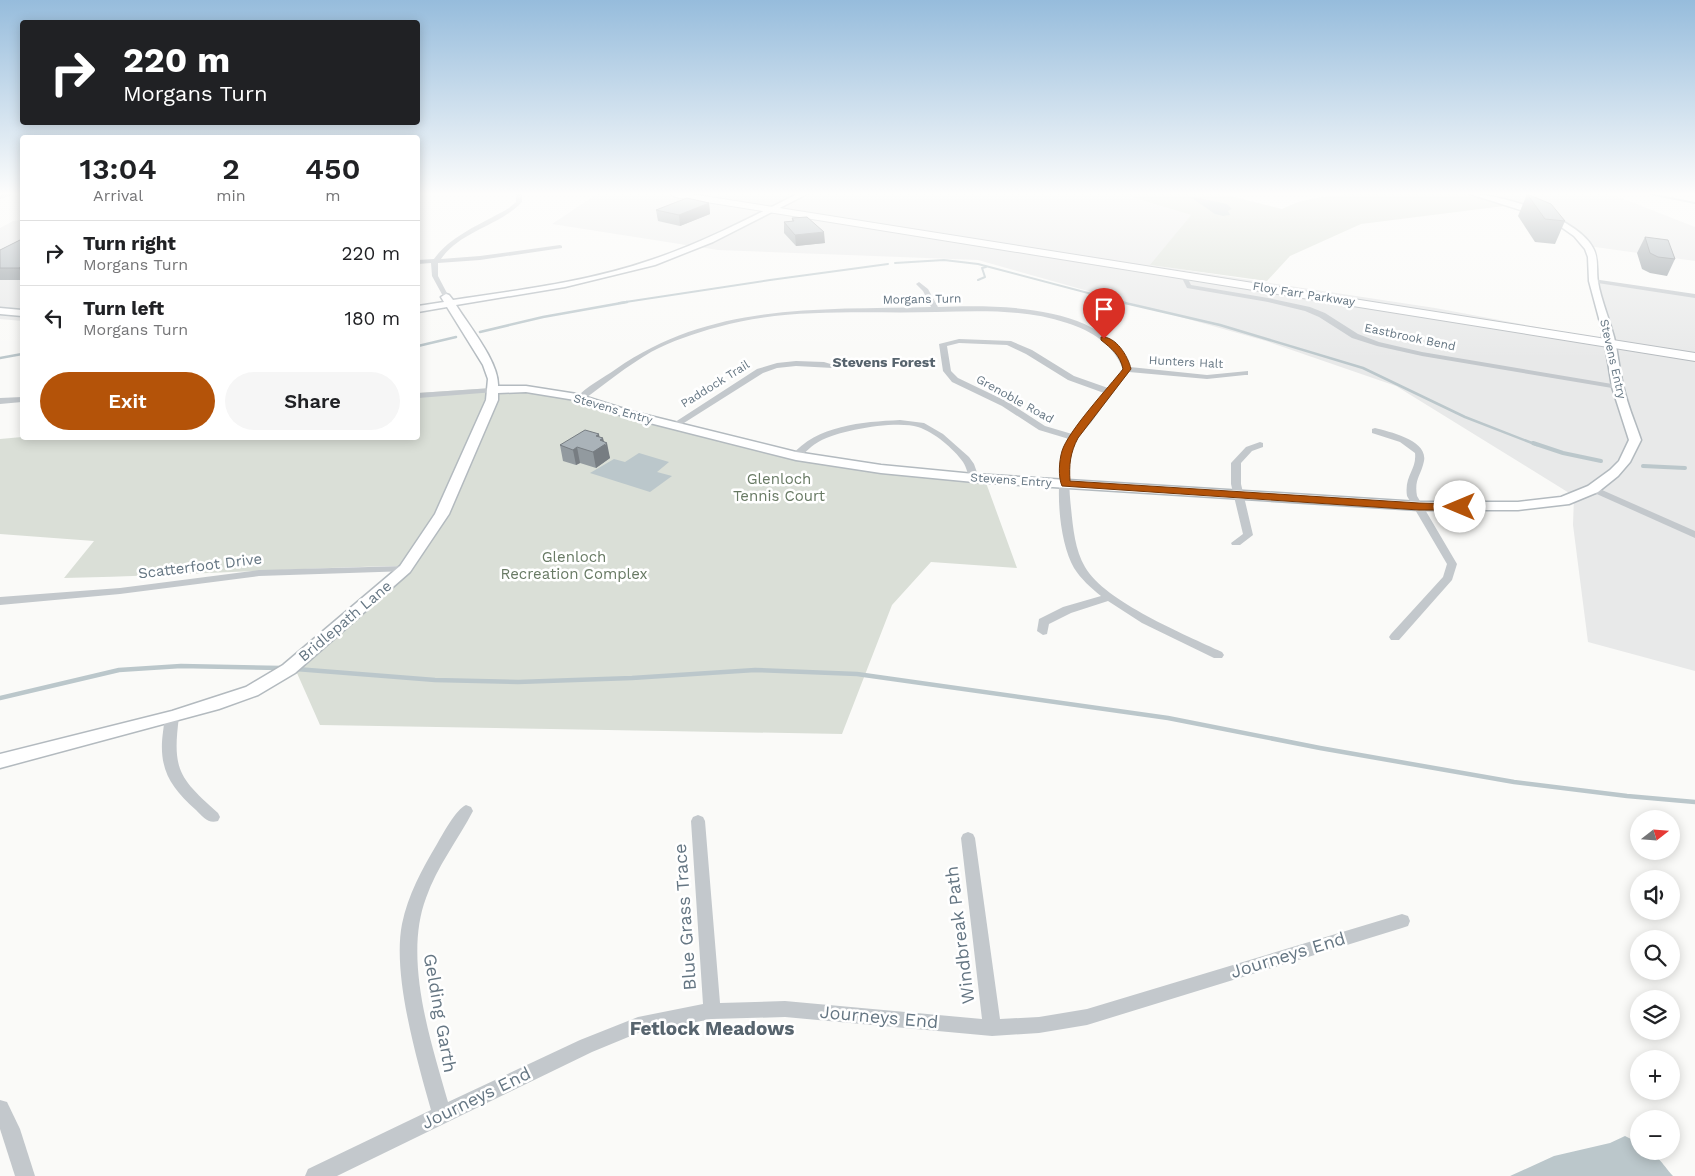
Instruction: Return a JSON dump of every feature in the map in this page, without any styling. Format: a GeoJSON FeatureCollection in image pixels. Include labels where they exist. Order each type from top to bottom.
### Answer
{"type":"FeatureCollection","features":[{"type":"Feature","properties":{"kind":"main road","name":"Floy Farr Parkway"},"geometry":{"type":"LineString","coordinates":[[1033,249],[1109,258],[1610,340],[1695,357]]}},
{"type":"Feature","properties":{"kind":"main road","name":"Floy Farr Parkway"},"geometry":{"type":"LineString","coordinates":[[1036,249],[1192,277],[1610,340],[1695,350]]}},
{"type":"Feature","properties":{"kind":"street"},"geometry":{"type":"LineString","coordinates":[[447,249],[435,261],[433,272],[448,300]]}},
{"type":"Feature","properties":{"kind":"street"},"geometry":{"type":"LineString","coordinates":[[420,262],[480,258],[546,249]]}},
{"type":"Feature","properties":{"kind":"street"},"geometry":{"type":"LineString","coordinates":[[420,308],[448,300],[584,272],[667,249]]}},
{"type":"Feature","properties":{"kind":"street"},"geometry":{"type":"LineString","coordinates":[[420,302],[448,300],[613,273],[667,258],[690,249]]}},
{"type":"Feature","properties":{"kind":"street","name":"Stevens Entry"},"geometry":{"type":"LineString","coordinates":[[492,390],[533,390],[580,398],[630,415],[796,456],[881,469],[974,478],[1419,506],[1518,506],[1564,500],[1593,489],[1614,474],[1624,462],[1635,440],[1618,387],[1610,340],[1593,281],[1592,258],[1589,249]]}},
{"type":"Feature","properties":{"kind":"street","name":"Eastbrook Bend"},"geometry":{"type":"LineString","coordinates":[[1192,277],[1186,280],[1189,287],[1268,300],[1307,309],[1322,315],[1355,336],[1377,344],[1422,354],[1618,387]]}},
{"type":"Feature","properties":{"kind":"street"},"geometry":{"type":"LineString","coordinates":[[1593,281],[1695,296]]}},
{"type":"Feature","properties":{"kind":"street"},"geometry":{"type":"LineString","coordinates":[[920,284],[926,290],[936,310]]}},
{"type":"Feature","properties":{"kind":"street","name":"Bridlepath Lane"},"geometry":{"type":"LineString","coordinates":[[0,761],[172,717],[252,691],[293,666],[394,581],[405,569],[442,514],[492,400],[493,379],[488,365],[448,300]]}},
{"type":"Feature","properties":{"kind":"street","name":"Morgans Turn"},"geometry":{"type":"LineString","coordinates":[[580,398],[648,351],[669,341],[720,324],[761,317],[823,312],[1007,310],[1057,318],[1087,328],[1104,339],[1118,350],[1125,360],[1127,369]]}},
{"type":"Feature","properties":{"kind":"street"},"geometry":{"type":"LineString","coordinates":[[0,311],[20,313]]}},
{"type":"Feature","properties":{"kind":"street"},"geometry":{"type":"LineString","coordinates":[[0,319],[20,321]]}},
{"type":"Feature","properties":{"kind":"street","name":"Grenoble Road"},"geometry":{"type":"LineString","coordinates":[[1074,438],[1042,428],[1004,404],[950,376],[947,371],[943,344],[959,341],[1008,343],[1029,352],[1071,378],[1110,392]]}},
{"type":"Feature","properties":{"kind":"street","name":"Paddock Trail"},"geometry":{"type":"LineString","coordinates":[[673,426],[768,367],[802,363],[832,366]]}},
{"type":"Feature","properties":{"kind":"street"},"geometry":{"type":"LineString","coordinates":[[1127,369],[1074,438],[1067,450],[1065,484],[1070,540],[1074,556],[1084,574],[1109,597],[1174,634],[1218,655]]}},
{"type":"Feature","properties":{"kind":"street","name":"Hunters Halt"},"geometry":{"type":"LineString","coordinates":[[1127,369],[1207,377],[1245,374]]}},
{"type":"Feature","properties":{"kind":"street"},"geometry":{"type":"LineString","coordinates":[[420,396],[492,390]]}},
{"type":"Feature","properties":{"kind":"street"},"geometry":{"type":"LineString","coordinates":[[0,401],[20,400]]}},
{"type":"Feature","properties":{"kind":"street"},"geometry":{"type":"LineString","coordinates":[[796,456],[812,441],[828,433],[898,422],[910,423],[923,426],[959,452],[968,464],[974,478]]}},
{"type":"Feature","properties":{"kind":"street"},"geometry":{"type":"LineString","coordinates":[[1376,431],[1394,436],[1416,449],[1419,453],[1420,460],[1410,485],[1412,496],[1452,564],[1451,572],[1440,588],[1394,637]]}},
{"type":"Feature","properties":{"kind":"street"},"geometry":{"type":"LineString","coordinates":[[1236,543],[1248,535],[1236,484],[1236,463],[1249,449],[1260,445]]}},
{"type":"Feature","properties":{"kind":"street"},"geometry":{"type":"LineString","coordinates":[[1593,489],[1695,535]]}},
{"type":"Feature","properties":{"kind":"street","name":"Scatterfoot Drive"},"geometry":{"type":"LineString","coordinates":[[0,601],[120,591],[259,573],[405,569]]}},
{"type":"Feature","properties":{"kind":"street"},"geometry":{"type":"LineString","coordinates":[[1043,631],[1043,622],[1067,610],[1109,597]]}},
{"type":"Feature","properties":{"kind":"street"},"geometry":{"type":"LineString","coordinates":[[172,717],[168,760],[173,778],[192,799],[213,817]]}},
{"type":"Feature","properties":{"kind":"street","name":"Gelding Garth"},"geometry":{"type":"LineString","coordinates":[[442,1115],[428,1064],[412,990],[407,963],[408,946],[413,912],[422,888],[444,842],[466,811]]}},
{"type":"Feature","properties":{"kind":"street","name":"Blue Grass Trace"},"geometry":{"type":"LineString","coordinates":[[698,821],[712,1011]]}},
{"type":"Feature","properties":{"kind":"street","name":"Windbreak Path"},"geometry":{"type":"LineString","coordinates":[[968,838],[992,1028]]}},
{"type":"Feature","properties":{"kind":"street","name":"Journeys End"},"geometry":{"type":"LineString","coordinates":[[315,1176],[586,1046],[629,1028],[712,1011],[785,1009],[992,1028],[1039,1025],[1087,1017],[1402,921]]}},
{"type":"Feature","properties":{"kind":"street"},"geometry":{"type":"LineString","coordinates":[[0,1109],[10,1128],[25,1176]]}},
{"type":"Feature","properties":{"kind":"shaded area"},"geometry":{"type":"Polygon","coordinates":[[[0,249],[20,249],[20,321],[0,319],[0,249]]]}},
{"type":"Feature","properties":{"kind":"shaded area"},"geometry":{"type":"Polygon","coordinates":[[[711,249],[1164,249],[1151,265],[1435,308],[1600,339],[1601,295],[1593,281],[1695,296],[1695,671],[1588,642],[1573,525],[1574,496],[1396,386],[1266,341],[978,260],[711,249]]]}},
{"type":"Feature","properties":{"kind":"shaded area"},"geometry":{"type":"Polygon","coordinates":[[[1609,249],[1695,249],[1695,261],[1609,249]]]}},
{"type":"Feature","properties":{"kind":"shaded area"},"geometry":{"type":"Polygon","coordinates":[[[639,453],[669,462],[657,472],[672,476],[650,492],[590,473],[614,459],[625,462],[639,453]]]}},
{"type":"Feature","properties":{"kind":"shaded area"},"geometry":{"type":"Polygon","coordinates":[[[1625,1136],[1630,1138],[1630,1160],[1659,1160],[1673,1176],[1510,1176],[1554,1156],[1610,1143],[1625,1136]]]}},
{"type":"Feature","properties":{"kind":"green space"},"geometry":{"type":"Polygon","coordinates":[[[1163,249],[1306,249],[1290,256],[1267,281],[1150,265],[1163,249]]]}},
{"type":"Feature","properties":{"kind":"green space","name":"Glenloch Recreation Complex"},"geometry":{"type":"Polygon","coordinates":[[[493,388],[617,406],[786,454],[985,480],[1017,568],[931,562],[892,605],[842,734],[320,725],[293,664],[405,566],[64,578],[94,541],[0,534],[0,439],[20,437],[20,440],[420,440],[420,393],[493,388]]]}},
{"type":"Feature","properties":{"kind":"building"},"geometry":{"type":"Polygon","coordinates":[[[20,249],[20,267],[0,268],[0,250],[20,249]]]}},
{"type":"Feature","properties":{"kind":"building"},"geometry":{"type":"Polygon","coordinates":[[[1649,249],[1671,249],[1675,259],[1658,257],[1650,253],[1649,249]]]}},
{"type":"Feature","properties":{"kind":"building"},"geometry":{"type":"Polygon","coordinates":[[[585,430],[599,434],[596,436],[603,438],[600,440],[607,443],[593,452],[577,447],[573,450],[560,445],[585,430]]]}},
{"type":"Feature","properties":{"kind":"waterway"},"geometry":{"type":"LineString","coordinates":[[895,263],[944,260],[978,264],[1126,303]]}},
{"type":"Feature","properties":{"kind":"waterway"},"geometry":{"type":"LineString","coordinates":[[619,303],[888,264]]}},
{"type":"Feature","properties":{"kind":"waterway"},"geometry":{"type":"LineString","coordinates":[[978,280],[985,277],[982,268],[986,267]]}},
{"type":"Feature","properties":{"kind":"waterway"},"geometry":{"type":"LineString","coordinates":[[480,332],[543,317],[627,302]]}},
{"type":"Feature","properties":{"kind":"waterway"},"geometry":{"type":"LineString","coordinates":[[1121,302],[1220,325],[1363,368],[1465,417],[1537,445]]}},
{"type":"Feature","properties":{"kind":"waterway"},"geometry":{"type":"LineString","coordinates":[[420,346],[456,337]]}},
{"type":"Feature","properties":{"kind":"waterway"},"geometry":{"type":"LineString","coordinates":[[0,358],[20,354]]}},
{"type":"Feature","properties":{"kind":"waterway"},"geometry":{"type":"LineString","coordinates":[[1533,443],[1563,453],[1601,461]]}},
{"type":"Feature","properties":{"kind":"waterway"},"geometry":{"type":"LineString","coordinates":[[1643,466],[1685,468]]}},
{"type":"Feature","properties":{"kind":"waterway"},"geometry":{"type":"LineString","coordinates":[[0,698],[119,670],[181,666],[281,668]]}},
{"type":"Feature","properties":{"kind":"waterway"},"geometry":{"type":"LineString","coordinates":[[296,669],[435,680],[518,682],[632,678],[755,670],[857,674],[1168,718],[1320,748],[1514,782],[1627,796],[1695,802]]}},
{"type":"Feature","properties":{"kind":"district","name":"Stevens Forest"},"geometry":{"type":"Point","coordinates":[884,362]}},
{"type":"Feature","properties":{"kind":"district","name":"Fetlock Meadows"},"geometry":{"type":"Point","coordinates":[712,1028]}},
{"type":"Feature","properties":{"kind":"route"},"geometry":{"type":"LineString","coordinates":[[1104,339],[1118,350],[1125,360],[1127,369],[1074,438],[1067,450],[1065,484],[1460,507]]}},
{"type":"Feature","properties":{"kind":"park label","name":"Glenloch Tennis Court"},"geometry":{"type":"Point","coordinates":[779,488]}}]}
